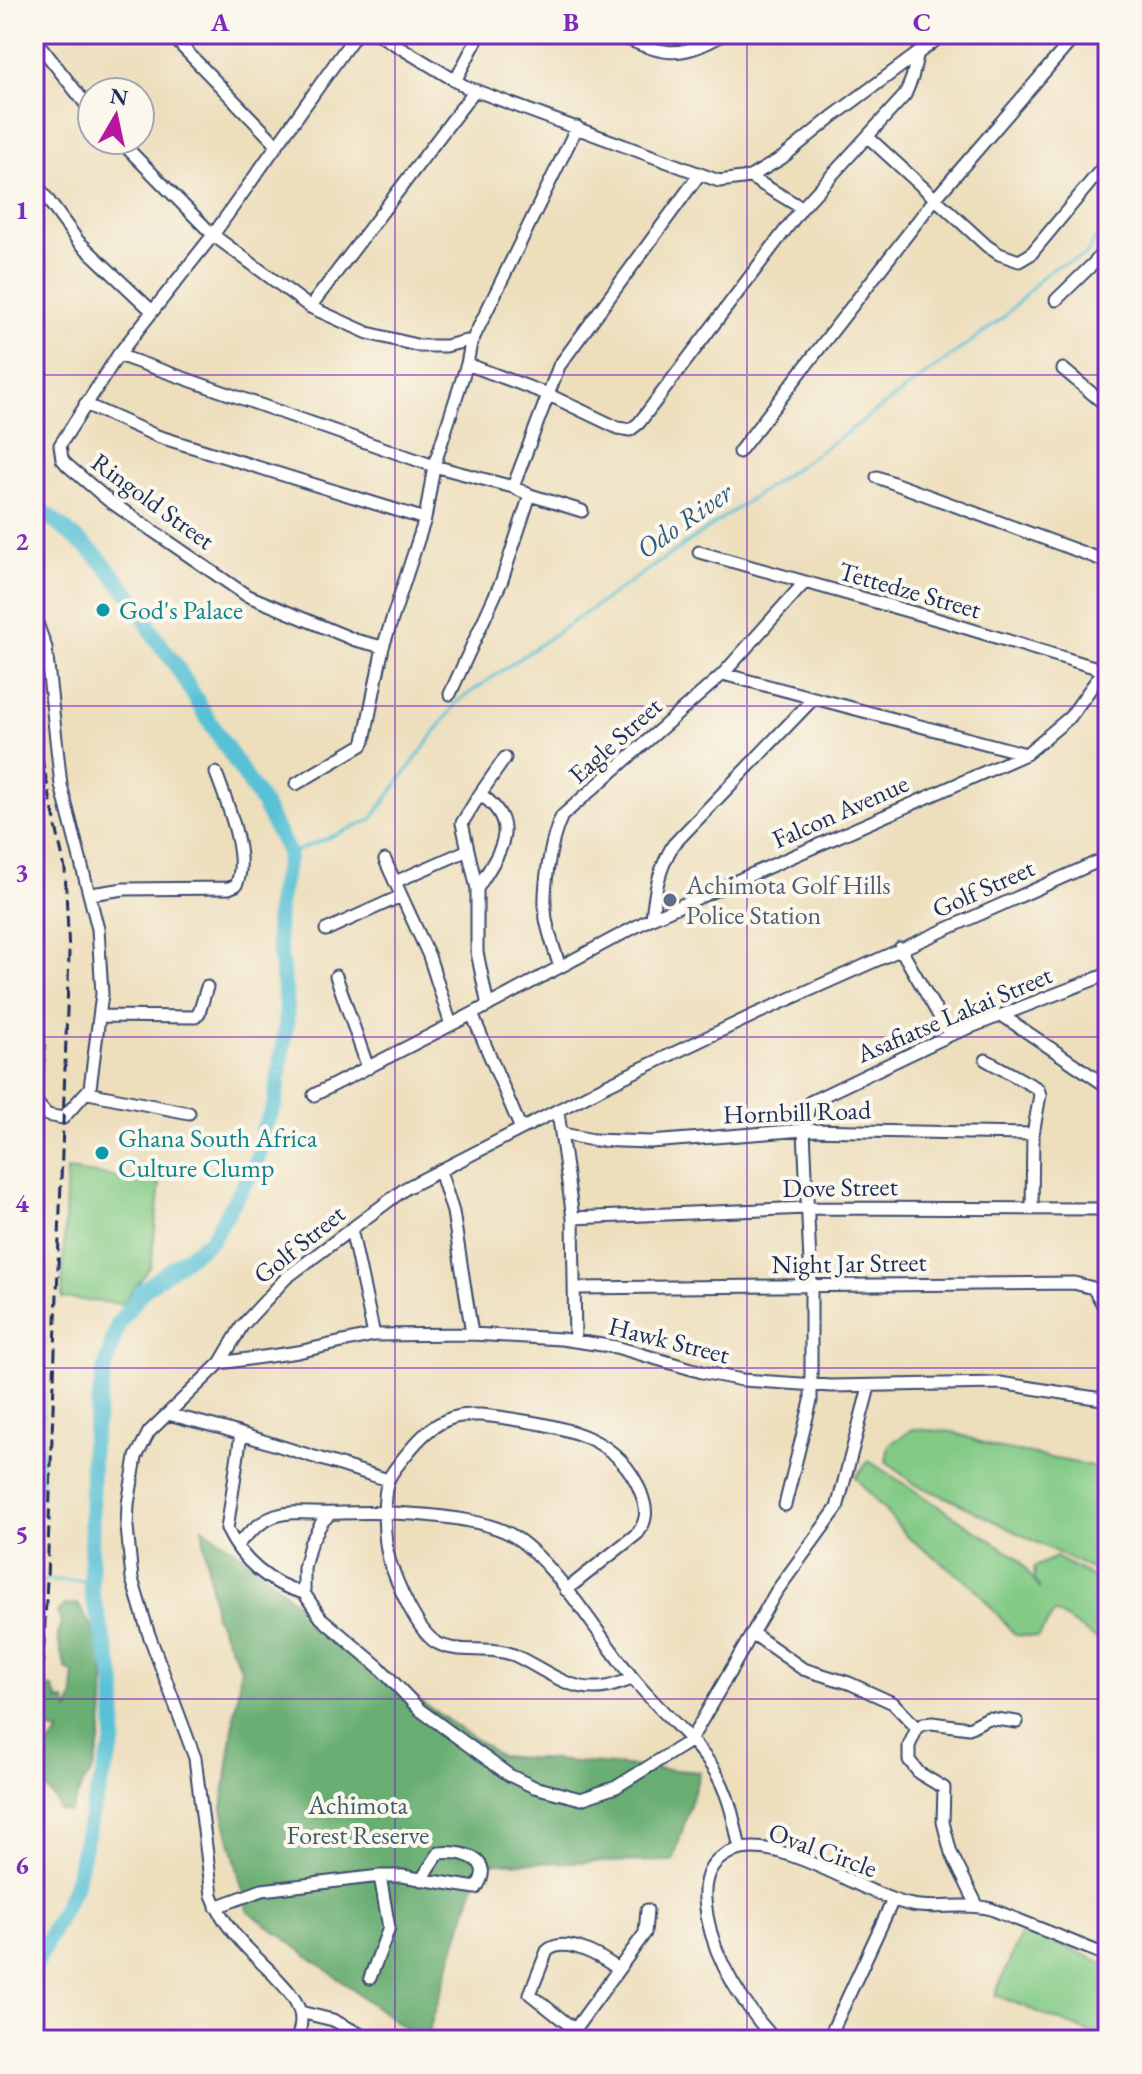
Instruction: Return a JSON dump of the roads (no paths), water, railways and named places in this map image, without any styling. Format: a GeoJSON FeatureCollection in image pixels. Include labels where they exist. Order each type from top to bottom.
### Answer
{"type":"FeatureCollection","features":[{"type":"Feature","properties":{"kind":"street"},"geometry":{"type":"LineString","coordinates":[[170,34],[277,145]]}},
{"type":"Feature","properties":{"kind":"street","name":"Ringold Street"},"geometry":{"type":"LineString","coordinates":[[356,34],[213,235],[118,355],[60,445],[60,452],[67,465],[108,500],[246,595],[355,640],[383,647]]}},
{"type":"Feature","properties":{"kind":"street"},"geometry":{"type":"LineString","coordinates":[[378,34],[475,90],[719,181],[750,177],[782,158],[944,34]]}},
{"type":"Feature","properties":{"kind":"street"},"geometry":{"type":"LineString","coordinates":[[455,81],[480,34]]}},
{"type":"Feature","properties":{"kind":"street"},"geometry":{"type":"LineString","coordinates":[[616,34],[651,50],[671,53],[701,47],[724,34]]}},
{"type":"Feature","properties":{"kind":"street"},"geometry":{"type":"LineString","coordinates":[[739,452],[934,200],[1077,34]]}},
{"type":"Feature","properties":{"kind":"street"},"geometry":{"type":"LineString","coordinates":[[34,38],[76,92]]}},
{"type":"Feature","properties":{"kind":"street"},"geometry":{"type":"LineString","coordinates":[[467,364],[547,394],[618,428],[630,430],[639,423],[802,208],[905,95],[917,56]]}},
{"type":"Feature","properties":{"kind":"street"},"geometry":{"type":"LineString","coordinates":[[310,307],[475,90]]}},
{"type":"Feature","properties":{"kind":"street"},"geometry":{"type":"LineString","coordinates":[[296,784],[362,745],[383,647],[425,519],[434,466],[471,343],[577,127]]}},
{"type":"Feature","properties":{"kind":"street"},"geometry":{"type":"LineString","coordinates":[[868,137],[987,246],[1019,261],[1031,254],[1108,161]]}},
{"type":"Feature","properties":{"kind":"street"},"geometry":{"type":"LineString","coordinates":[[135,156],[213,235],[310,307],[368,333],[420,346],[471,343]]}},
{"type":"Feature","properties":{"kind":"street"},"geometry":{"type":"LineString","coordinates":[[513,487],[559,366],[699,175]]}},
{"type":"Feature","properties":{"kind":"street"},"geometry":{"type":"LineString","coordinates":[[750,177],[802,208]]}},
{"type":"Feature","properties":{"kind":"street"},"geometry":{"type":"LineString","coordinates":[[34,181],[78,241],[151,310]]}},
{"type":"Feature","properties":{"kind":"street"},"geometry":{"type":"LineString","coordinates":[[1056,300],[1096,261],[1108,244]]}},
{"type":"Feature","properties":{"kind":"street"},"geometry":{"type":"LineString","coordinates":[[118,355],[434,466],[513,487],[582,511]]}},
{"type":"Feature","properties":{"kind":"street"},"geometry":{"type":"LineString","coordinates":[[1063,369],[1108,407]]}},
{"type":"Feature","properties":{"kind":"street"},"geometry":{"type":"LineString","coordinates":[[85,404],[157,436],[425,519]]}},
{"type":"Feature","properties":{"kind":"street"},"geometry":{"type":"LineString","coordinates":[[877,477],[1108,562]]}},
{"type":"Feature","properties":{"kind":"street"},"geometry":{"type":"LineString","coordinates":[[450,694],[502,580],[530,495]]}},
{"type":"Feature","properties":{"kind":"street","name":"Tettedze Street"},"geometry":{"type":"LineString","coordinates":[[699,552],[1106,671]]}},
{"type":"Feature","properties":{"kind":"street","name":"Eagle Street"},"geometry":{"type":"LineString","coordinates":[[560,967],[546,917],[549,856],[554,832],[562,816],[723,674],[804,583]]}},
{"type":"Feature","properties":{"kind":"street"},"geometry":{"type":"LineString","coordinates":[[34,615],[46,648],[61,785],[98,929],[102,994],[88,1093],[63,1118],[47,1115],[35,1108],[39,1046],[34,1026]]}},
{"type":"Feature","properties":{"kind":"street","name":"Falcon Avenue"},"geometry":{"type":"LineString","coordinates":[[314,1095],[652,918],[1026,754],[1070,717],[1106,671]]}},
{"type":"Feature","properties":{"kind":"street"},"geometry":{"type":"LineString","coordinates":[[723,674],[1026,754]]}},
{"type":"Feature","properties":{"kind":"street"},"geometry":{"type":"LineString","coordinates":[[652,918],[656,881],[673,845],[813,699]]}},
{"type":"Feature","properties":{"kind":"street"},"geometry":{"type":"LineString","coordinates":[[488,1006],[477,952],[477,889],[462,823],[505,758]]}},
{"type":"Feature","properties":{"kind":"street"},"geometry":{"type":"LineString","coordinates":[[91,894],[124,889],[229,888],[236,885],[241,869],[236,836],[216,773]]}},
{"type":"Feature","properties":{"kind":"street"},"geometry":{"type":"LineString","coordinates":[[477,889],[501,847],[506,831],[497,806],[480,794]]}},
{"type":"Feature","properties":{"kind":"street"},"geometry":{"type":"LineString","coordinates":[[395,882],[468,850]]}},
{"type":"Feature","properties":{"kind":"street","name":"Golf Street"},"geometry":{"type":"LineString","coordinates":[[300,2012],[288,1990],[227,1927],[212,1895],[195,1758],[148,1632],[132,1579],[127,1527],[131,1480],[136,1457],[149,1432],[220,1363],[242,1326],[262,1302],[309,1259],[406,1188],[756,1014],[1108,857]]}},
{"type":"Feature","properties":{"kind":"street"},"geometry":{"type":"LineString","coordinates":[[385,860],[429,956],[451,1025]]}},
{"type":"Feature","properties":{"kind":"street"},"geometry":{"type":"LineString","coordinates":[[326,930],[401,896]]}},
{"type":"Feature","properties":{"kind":"street"},"geometry":{"type":"LineString","coordinates":[[900,948],[950,1035]]}},
{"type":"Feature","properties":{"kind":"street","name":"Asafiatse Lakai Street"},"geometry":{"type":"LineString","coordinates":[[804,1130],[807,1107],[817,1097],[950,1035],[1108,974]]}},
{"type":"Feature","properties":{"kind":"street"},"geometry":{"type":"LineString","coordinates":[[336,976],[368,1068]]}},
{"type":"Feature","properties":{"kind":"street"},"geometry":{"type":"LineString","coordinates":[[100,1016],[195,1017],[207,987]]}},
{"type":"Feature","properties":{"kind":"street"},"geometry":{"type":"LineString","coordinates":[[472,1014],[521,1129]]}},
{"type":"Feature","properties":{"kind":"street"},"geometry":{"type":"LineString","coordinates":[[1003,1016],[1105,1082]]}},
{"type":"Feature","properties":{"kind":"street"},"geometry":{"type":"LineString","coordinates":[[986,1060],[1038,1089],[1040,1095],[1033,1134],[1032,1208]]}},
{"type":"Feature","properties":{"kind":"street"},"geometry":{"type":"LineString","coordinates":[[88,1093],[189,1113]]}},
{"type":"Feature","properties":{"kind":"street"},"geometry":{"type":"LineString","coordinates":[[558,1112],[573,1218],[575,1341]]}},
{"type":"Feature","properties":{"kind":"street"},"geometry":{"type":"LineString","coordinates":[[785,1505],[808,1419],[811,1385],[811,1285],[804,1130]]}},
{"type":"Feature","properties":{"kind":"street","name":"Hornbill Road"},"geometry":{"type":"LineString","coordinates":[[563,1134],[593,1140],[650,1142],[804,1130],[1033,1134]]}},
{"type":"Feature","properties":{"kind":"street"},"geometry":{"type":"LineString","coordinates":[[440,1171],[453,1212],[472,1334]]}},
{"type":"Feature","properties":{"kind":"street"},"geometry":{"type":"LineString","coordinates":[[34,1179],[34,1193]]}},
{"type":"Feature","properties":{"kind":"street","name":"Dove Street"},"geometry":{"type":"LineString","coordinates":[[573,1218],[807,1208],[1108,1209]]}},
{"type":"Feature","properties":{"kind":"street"},"geometry":{"type":"LineString","coordinates":[[351,1229],[374,1335]]}},
{"type":"Feature","properties":{"kind":"street","name":"Night Jar Street"},"geometry":{"type":"LineString","coordinates":[[575,1288],[1074,1283],[1093,1288],[1108,1313]]}},
{"type":"Feature","properties":{"kind":"street","name":"Hawk Street"},"geometry":{"type":"LineString","coordinates":[[220,1363],[298,1352],[374,1335],[472,1334],[616,1347],[742,1380],[869,1387],[1000,1383],[1108,1400]]}},
{"type":"Feature","properties":{"kind":"street"},"geometry":{"type":"LineString","coordinates":[[241,1434],[227,1529],[252,1564],[274,1583],[304,1593],[328,1625],[379,1667],[420,1710],[509,1775],[557,1795],[581,1799],[601,1794],[690,1741],[776,1592],[837,1508],[869,1387]]}},
{"type":"Feature","properties":{"kind":"street"},"geometry":{"type":"LineString","coordinates":[[168,1414],[388,1480]]}},
{"type":"Feature","properties":{"kind":"street"},"geometry":{"type":"LineString","coordinates":[[566,1590],[638,1533],[646,1519],[646,1506],[639,1487],[627,1468],[606,1446],[585,1435],[556,1426],[474,1415],[454,1417],[430,1429],[402,1459],[388,1480],[385,1511],[389,1558],[420,1625],[434,1642],[451,1648],[484,1648],[510,1654],[561,1680],[585,1687],[600,1688],[633,1679]]}},
{"type":"Feature","properties":{"kind":"street"},"geometry":{"type":"LineString","coordinates":[[237,1545],[254,1526],[285,1512],[385,1511],[477,1524],[509,1534],[530,1548],[633,1679],[713,1768],[728,1795],[740,1849]]}},
{"type":"Feature","properties":{"kind":"street"},"geometry":{"type":"LineString","coordinates":[[304,1593],[305,1565],[310,1544],[322,1522],[331,1513]]}},
{"type":"Feature","properties":{"kind":"street"},"geometry":{"type":"LineString","coordinates":[[752,1633],[803,1669],[849,1683],[893,1703],[917,1728]]}},
{"type":"Feature","properties":{"kind":"street"},"geometry":{"type":"LineString","coordinates":[[977,1905],[951,1853],[943,1822],[944,1788],[919,1773],[909,1760],[909,1746],[917,1728],[924,1724],[969,1728],[988,1718],[1017,1722]]}},
{"type":"Feature","properties":{"kind":"street","name":"Oval Circle"},"geometry":{"type":"LineString","coordinates":[[775,2040],[738,1991],[717,1954],[707,1923],[706,1879],[713,1863],[723,1855],[740,1849],[762,1848],[781,1853],[893,1900],[925,1906],[977,1905],[1108,1956]]}},
{"type":"Feature","properties":{"kind":"street"},"geometry":{"type":"LineString","coordinates":[[216,1907],[262,1890],[380,1876],[476,1888],[480,1883],[481,1868],[469,1854],[439,1853],[421,1880]]}},
{"type":"Feature","properties":{"kind":"street"},"geometry":{"type":"LineString","coordinates":[[370,1978],[389,1928],[380,1876]]}},
{"type":"Feature","properties":{"kind":"street"},"geometry":{"type":"LineString","coordinates":[[828,2040],[893,1900]]}},
{"type":"Feature","properties":{"kind":"street"},"geometry":{"type":"LineString","coordinates":[[567,2040],[645,1933],[647,1910]]}},
{"type":"Feature","properties":{"kind":"street"},"geometry":{"type":"LineString","coordinates":[[574,2029],[530,1994],[547,1951],[560,1945],[590,1951],[618,1969]]}},
{"type":"Feature","properties":{"kind":"street"},"geometry":{"type":"LineString","coordinates":[[297,2040],[300,2012],[333,2020],[371,2040]]}},
{"type":"Feature","properties":{"kind":"waterway","name":"Odo River"},"geometry":{"type":"LineString","coordinates":[[289,854],[371,820],[458,701],[842,436],[1003,318],[1043,276],[1056,267],[1085,256],[1108,219]]}},
{"type":"Feature","properties":{"kind":"waterway"},"geometry":{"type":"LineString","coordinates":[[34,494],[41,510],[97,556],[138,605],[154,636],[262,802],[289,854],[278,904],[277,933],[287,1006],[286,1027],[274,1107],[263,1129],[262,1146],[254,1168],[211,1240],[143,1290],[118,1324],[104,1372],[92,1446],[91,1590],[115,1683],[114,1741],[93,1808],[75,1885],[34,1968]]}},
{"type":"Feature","properties":{"kind":"waterway"},"geometry":{"type":"LineString","coordinates":[[34,1315],[43,1336],[44,1358],[41,1480],[35,1551],[38,1590],[34,1600]]}},
{"type":"Feature","properties":{"kind":"waterway"},"geometry":{"type":"LineString","coordinates":[[34,1355],[44,1358]]}},
{"type":"Feature","properties":{"kind":"waterway"},"geometry":{"type":"LineString","coordinates":[[36,1585],[46,1580]]}},
{"type":"Feature","properties":{"kind":"waterway"},"geometry":{"type":"LineString","coordinates":[[50,1580],[84,1581],[91,1590]]}},
{"type":"Feature","properties":{"kind":"railway"},"geometry":{"type":"LineString","coordinates":[[34,721],[65,869],[69,953],[47,1579],[34,1802]]}},
{"type":"Feature","properties":{"kind":"place","name":"God's Palace"},"geometry":{"type":"Point","coordinates":[103,610]}},
{"type":"Feature","properties":{"kind":"place","name":"Achimota Golf Hills Police Station"},"geometry":{"type":"Point","coordinates":[670,900]}},
{"type":"Feature","properties":{"kind":"place","name":"Ghana South Africa Culture Clump"},"geometry":{"type":"Point","coordinates":[102,1153]}},
{"type":"Feature","properties":{"kind":"park label","name":"Achimota Forest Reserve"},"geometry":{"type":"Point","coordinates":[358,1820]}}]}
